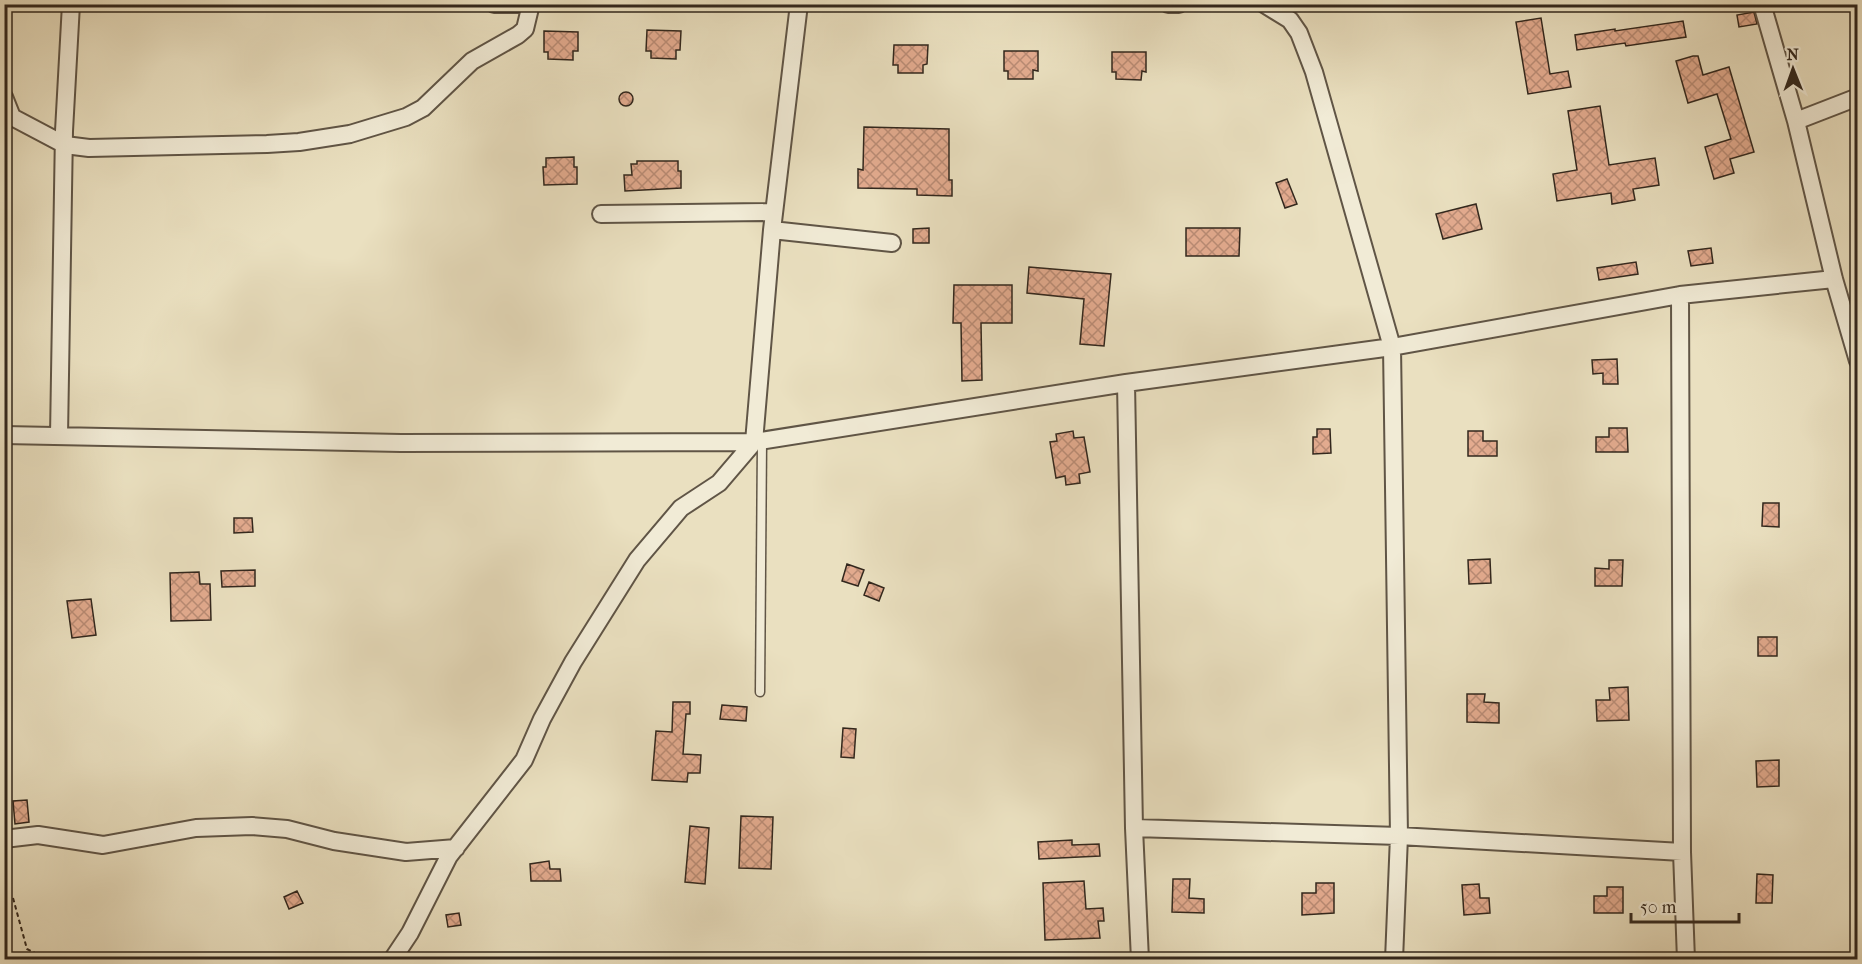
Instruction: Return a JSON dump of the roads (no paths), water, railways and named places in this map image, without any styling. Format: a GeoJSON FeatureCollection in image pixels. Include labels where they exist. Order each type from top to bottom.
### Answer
{"type":"FeatureCollection","features":[{"type":"Feature","properties":{"kind":"street"},"geometry":{"type":"LineString","coordinates":[[59,436],[65,145],[71,4]]}},
{"type":"Feature","properties":{"kind":"street"},"geometry":{"type":"LineString","coordinates":[[494,4],[522,4]]}},
{"type":"Feature","properties":{"kind":"street"},"geometry":{"type":"LineString","coordinates":[[4,97],[12,117],[65,145],[120,148],[162,145],[221,146],[300,142],[350,134],[406,117],[423,108],[472,61],[525,29],[531,4]]}},
{"type":"Feature","properties":{"kind":"street"},"geometry":{"type":"LineString","coordinates":[[392,960],[410,933],[449,856],[527,754],[542,719],[573,662],[637,560],[681,508],[719,483],[758,441],[772,230],[799,4]]}},
{"type":"Feature","properties":{"kind":"street"},"geometry":{"type":"LineString","coordinates":[[1168,4],[1179,4]]}},
{"type":"Feature","properties":{"kind":"street"},"geometry":{"type":"LineString","coordinates":[[1264,4],[1290,20],[1299,33],[1314,72],[1392,347],[1399,836],[1394,960]]}},
{"type":"Feature","properties":{"kind":"street"},"geometry":{"type":"LineString","coordinates":[[1762,4],[1796,121],[1834,279],[1857,361]]}},
{"type":"Feature","properties":{"kind":"street"},"geometry":{"type":"LineString","coordinates":[[1796,121],[1857,97]]}},
{"type":"Feature","properties":{"kind":"street"},"geometry":{"type":"LineString","coordinates":[[602,214],[774,212]]}},
{"type":"Feature","properties":{"kind":"street"},"geometry":{"type":"LineString","coordinates":[[772,230],[892,243]]}},
{"type":"Feature","properties":{"kind":"street"},"geometry":{"type":"LineString","coordinates":[[4,435],[401,443],[758,441],[1126,383],[1392,347],[1680,295],[1834,279]]}},
{"type":"Feature","properties":{"kind":"street"},"geometry":{"type":"LineString","coordinates":[[1680,295],[1682,852],[1686,960]]}},
{"type":"Feature","properties":{"kind":"street"},"geometry":{"type":"LineString","coordinates":[[1126,383],[1134,828],[1140,960]]}},
{"type":"Feature","properties":{"kind":"street"},"geometry":{"type":"LineString","coordinates":[[4,839],[38,835],[103,845],[196,828],[252,826],[287,829],[334,841],[406,852],[456,848]]}},
{"type":"Feature","properties":{"kind":"street"},"geometry":{"type":"LineString","coordinates":[[1134,828],[1399,836],[1682,852]]}},
{"type":"Feature","properties":{"kind":"lane"},"geometry":{"type":"LineString","coordinates":[[758,441],[760,692]]}}]}
